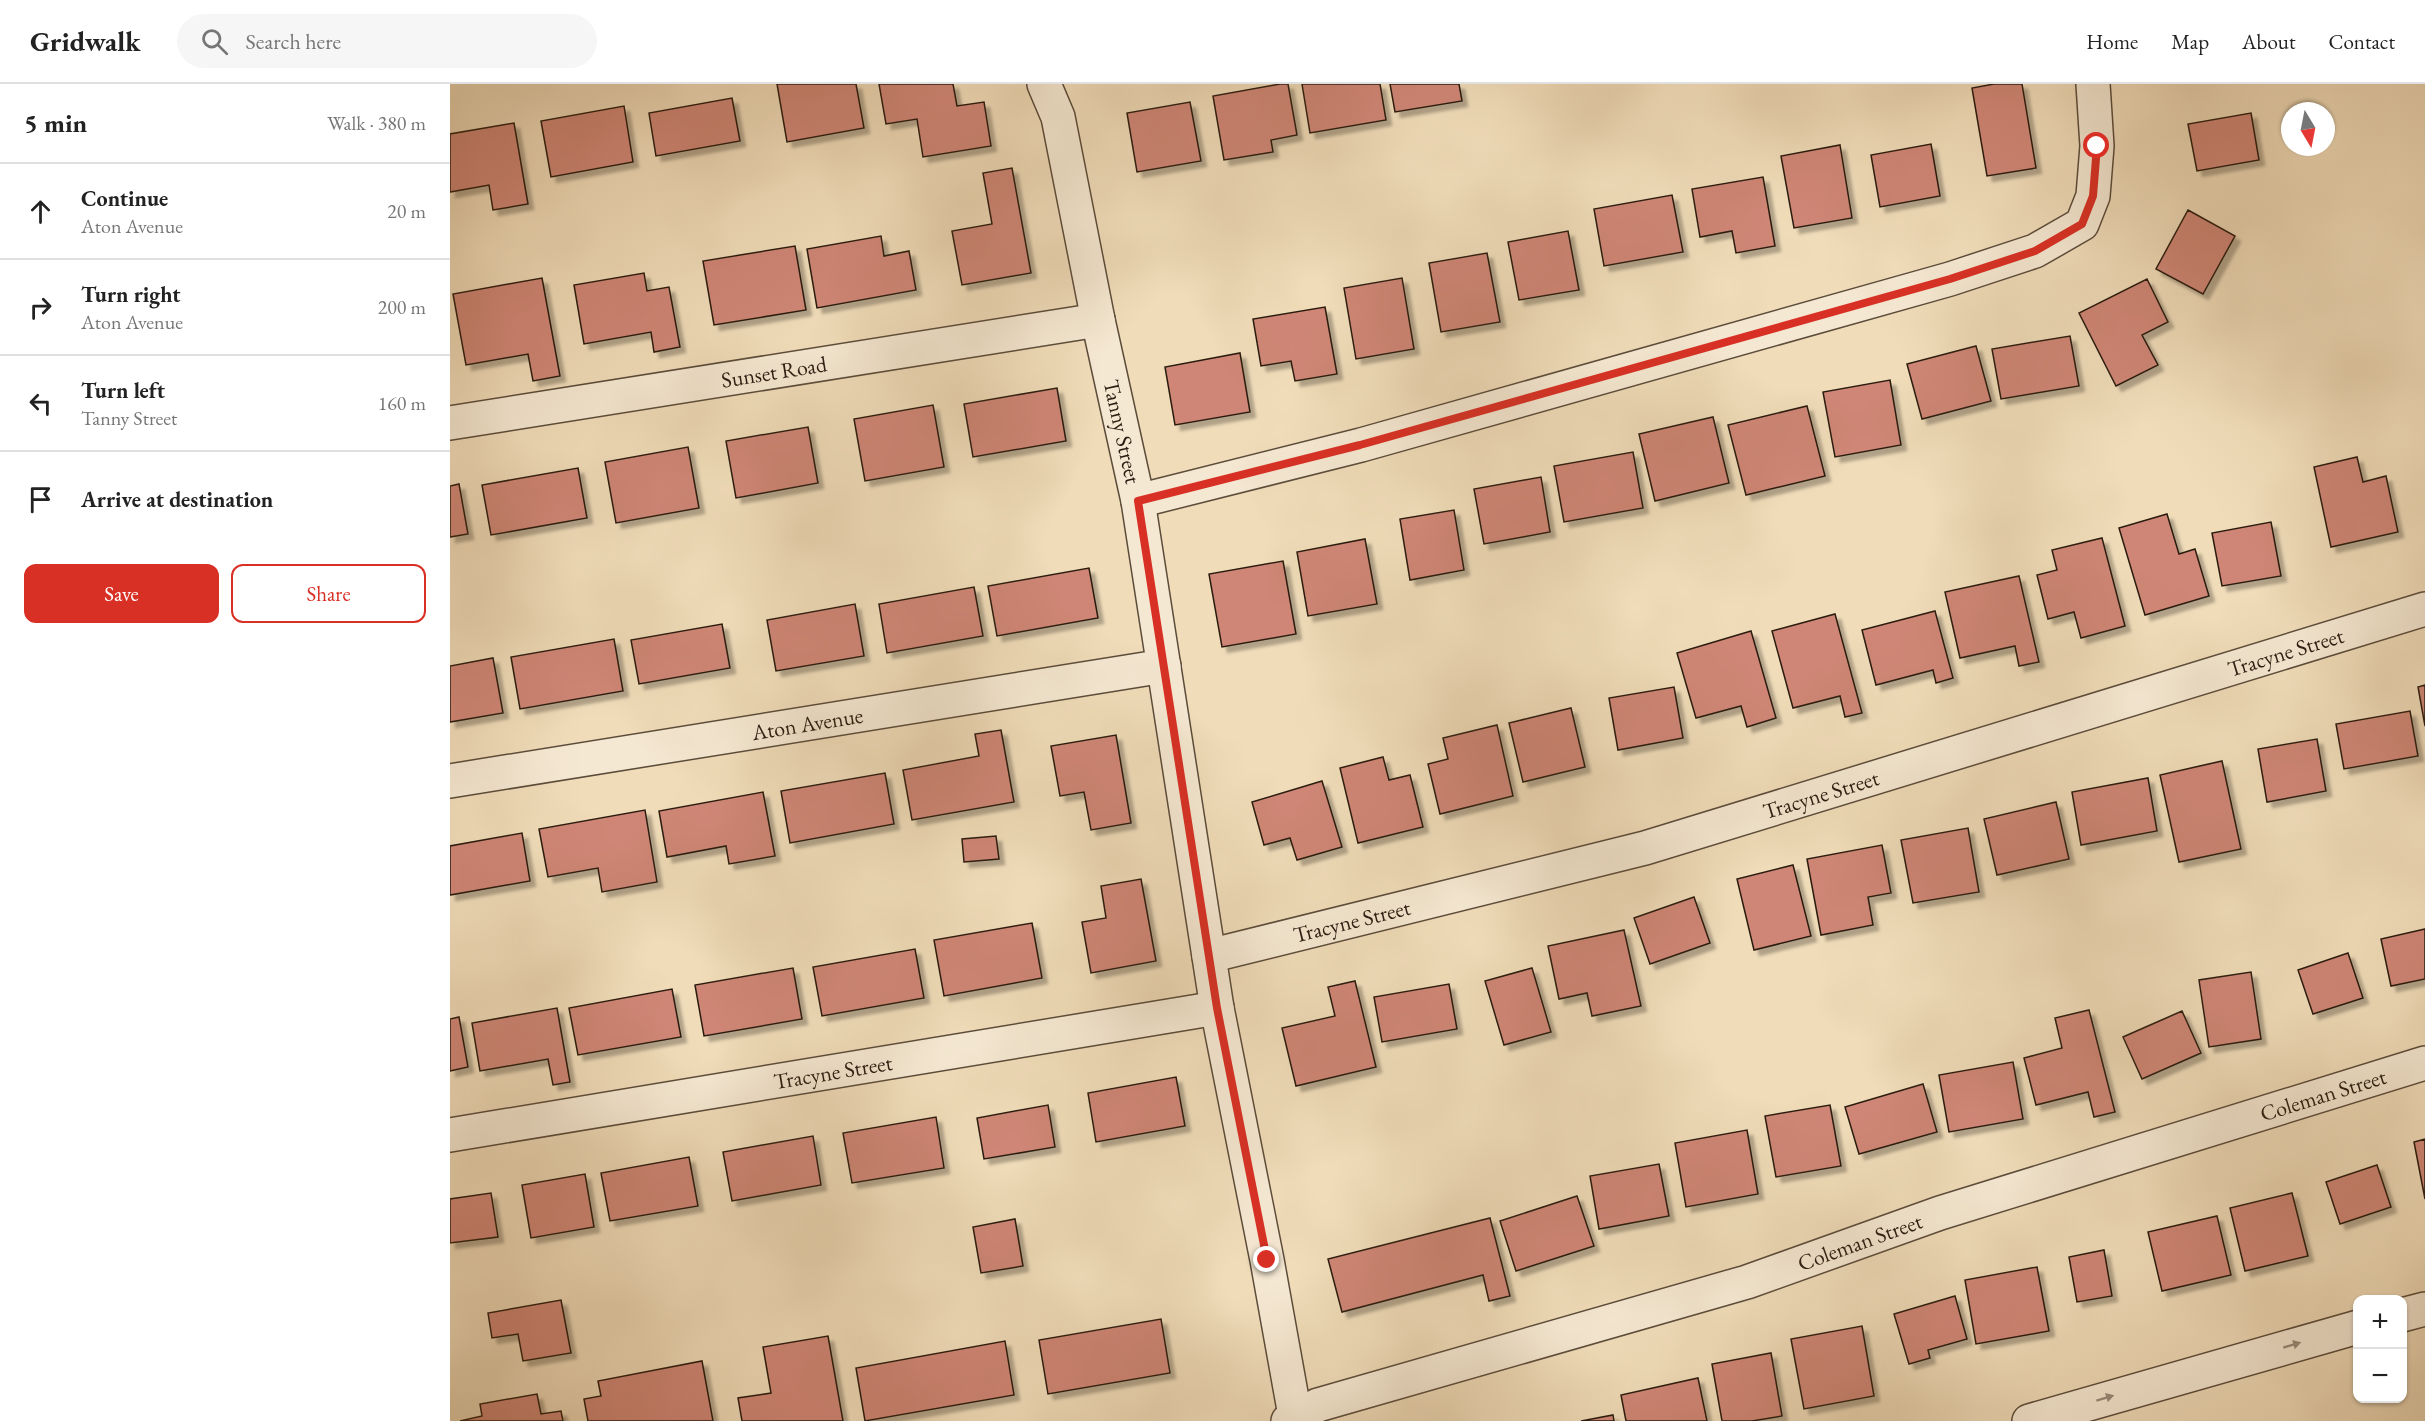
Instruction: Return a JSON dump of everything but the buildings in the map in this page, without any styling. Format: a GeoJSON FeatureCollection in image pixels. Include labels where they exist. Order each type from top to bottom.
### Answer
{"type":"FeatureCollection","features":[{"type":"Feature","properties":{"kind":"street","name":"Tanny Street"},"geometry":{"type":"LineString","coordinates":[[1044,84],[1058,117],[1098,320],[1138,501],[1217,1008],[1267,1260],[1293,1420]]}},
{"type":"Feature","properties":{"kind":"street"},"geometry":{"type":"LineString","coordinates":[[1138,501],[1372,441],[1950,279],[2035,251],[2082,224],[2093,196],[2097,146],[2093,84]]}},
{"type":"Feature","properties":{"kind":"street","name":"Sunset Road"},"geometry":{"type":"LineString","coordinates":[[450,423],[1098,320]]}},
{"type":"Feature","properties":{"kind":"street","name":"Tracyne Street"},"geometry":{"type":"LineString","coordinates":[[1209,956],[1645,848],[2425,609]]}},
{"type":"Feature","properties":{"kind":"street","name":"Aton Avenue"},"geometry":{"type":"LineString","coordinates":[[450,781],[1164,666]]}},
{"type":"Feature","properties":{"kind":"street","name":"Tracyne Street"},"geometry":{"type":"LineString","coordinates":[[450,1135],[1217,1008]]}},
{"type":"Feature","properties":{"kind":"street","name":"Coleman Street"},"geometry":{"type":"LineString","coordinates":[[1293,1420],[1318,1405],[1747,1282],[1940,1213],[2425,1063]]}},
{"type":"Feature","properties":{"kind":"street"},"geometry":{"type":"LineString","coordinates":[[2407,1314],[2425,1309]]}},
{"type":"Feature","properties":{"kind":"street"},"geometry":{"type":"LineString","coordinates":[[2028,1421],[2353,1328]]}},
{"type":"Feature","properties":{"kind":"route"},"geometry":{"type":"LineString","coordinates":[[1267,1260],[1217,1008],[1138,501],[1360,445],[1950,279],[2035,251],[2082,224],[2093,196],[2097,146]]}}]}
